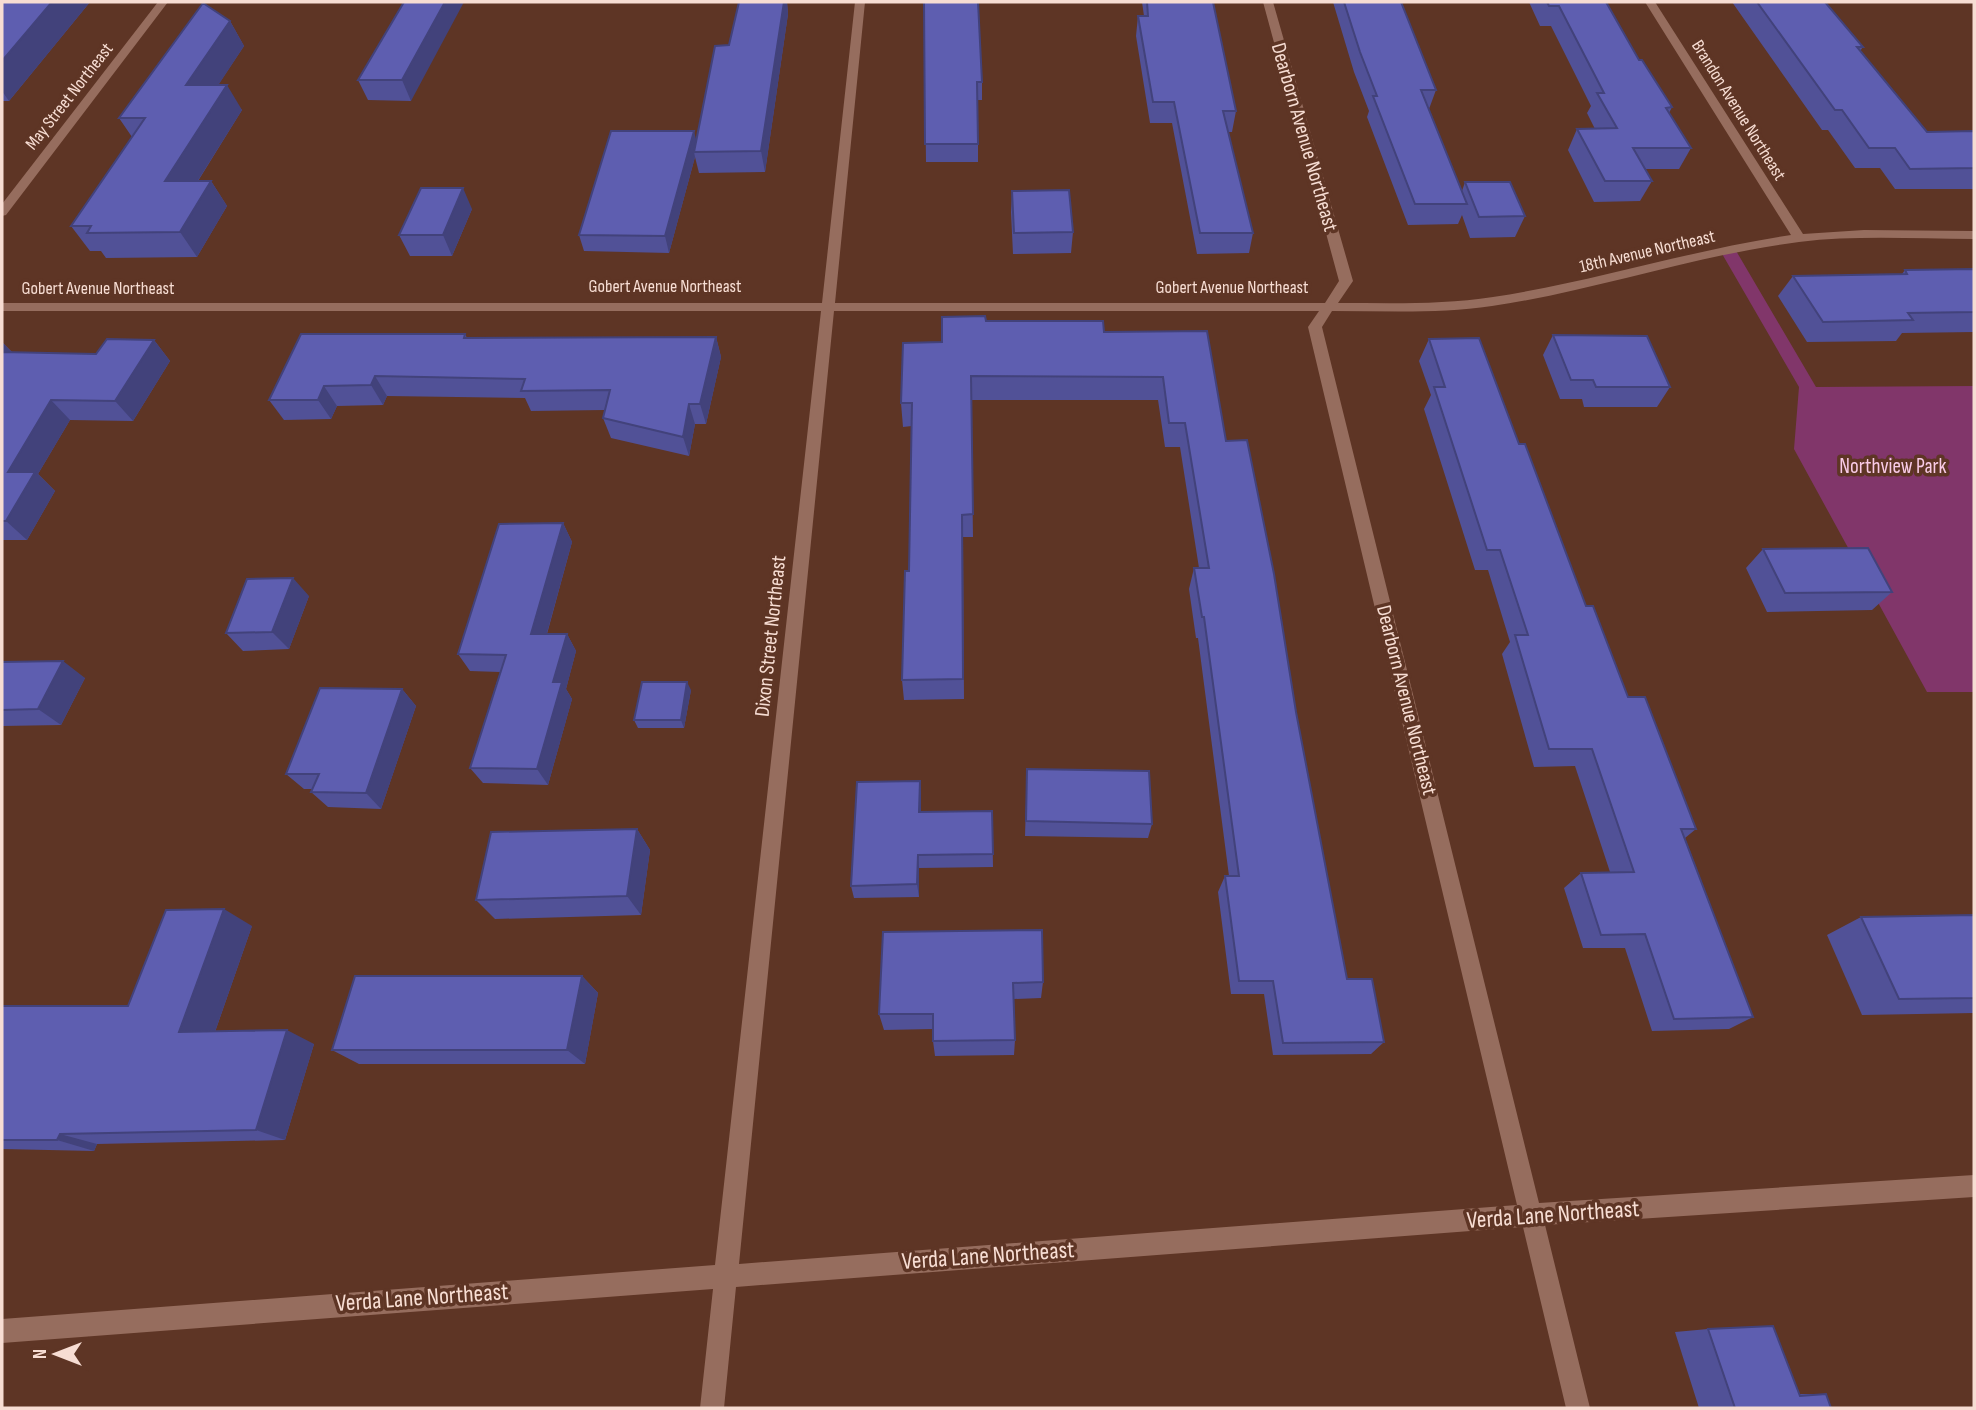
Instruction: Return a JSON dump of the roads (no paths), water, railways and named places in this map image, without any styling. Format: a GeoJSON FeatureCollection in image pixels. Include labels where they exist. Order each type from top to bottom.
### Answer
{"type":"FeatureCollection","features":[{"type":"Feature","properties":{"kind":"street","name":"May Street Northeast"},"geometry":{"type":"LineString","coordinates":[[2,212],[163,2]]}},
{"type":"Feature","properties":{"kind":"street","name":"Dixon Street Northeast"},"geometry":{"type":"LineString","coordinates":[[712,1408],[860,2]]}},
{"type":"Feature","properties":{"kind":"street","name":"Dearborn Avenue Northeast"},"geometry":{"type":"LineString","coordinates":[[1268,2],[1346,281],[1315,327],[1578,1408]]}},
{"type":"Feature","properties":{"kind":"street","name":"Brandon Avenue Northeast"},"geometry":{"type":"LineString","coordinates":[[1650,2],[1799,238]]}},
{"type":"Feature","properties":{"kind":"street","name":"18th Avenue Northeast"},"geometry":{"type":"LineString","coordinates":[[1328,306],[1448,307],[1500,303],[1721,252],[1799,238],[1974,235]]}},
{"type":"Feature","properties":{"kind":"street","name":"Gobert Avenue Northeast"},"geometry":{"type":"LineString","coordinates":[[2,307],[1328,306]]}},
{"type":"Feature","properties":{"kind":"street","name":"Verda Lane Northeast"},"geometry":{"type":"LineString","coordinates":[[2,1331],[1532,1215],[1974,1186]]}},
{"type":"Feature","properties":{"kind":"park label","name":"Northview Park"},"geometry":{"type":"Point","coordinates":[1893,466]}}]}
